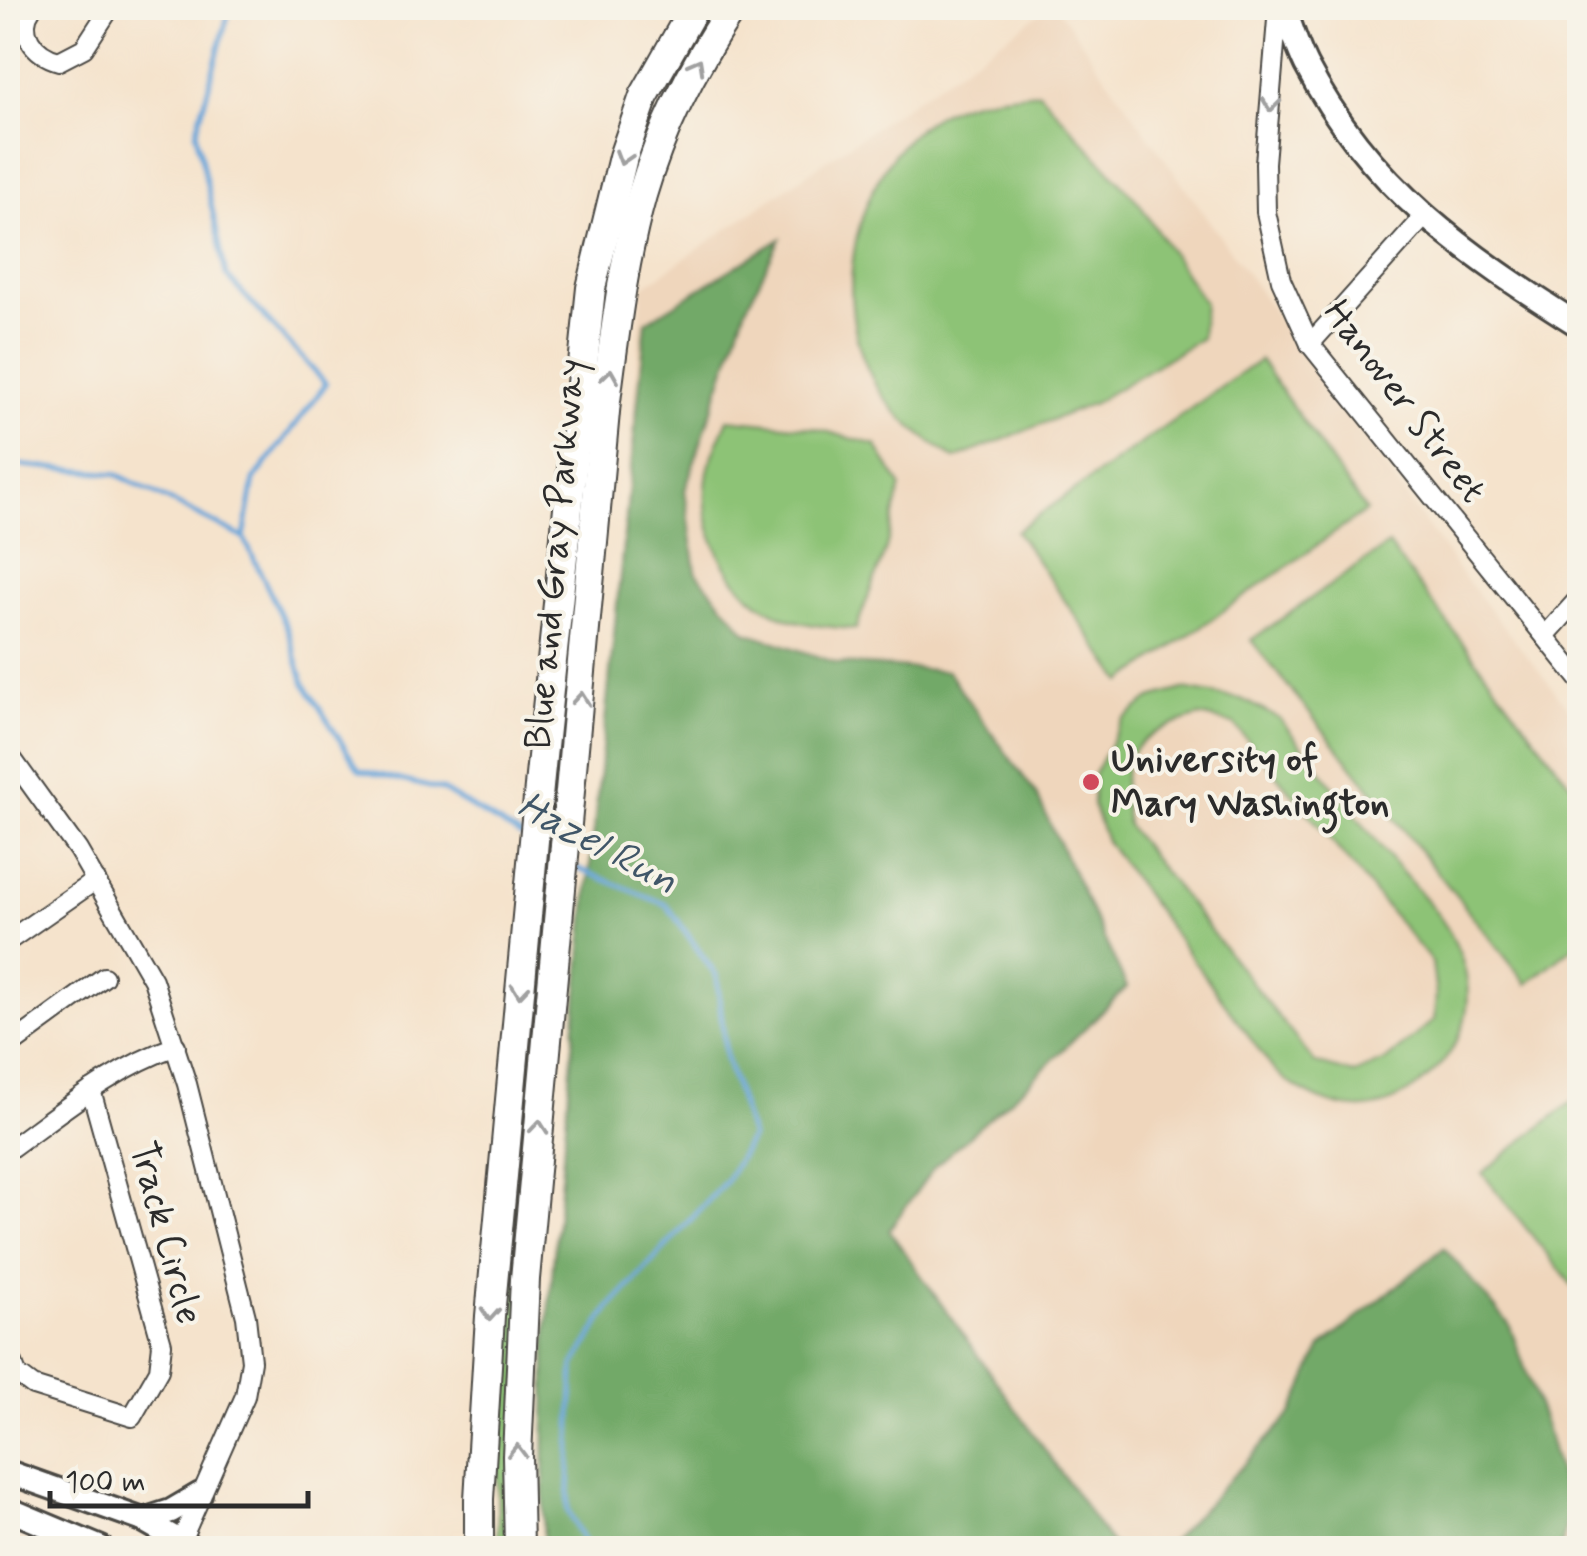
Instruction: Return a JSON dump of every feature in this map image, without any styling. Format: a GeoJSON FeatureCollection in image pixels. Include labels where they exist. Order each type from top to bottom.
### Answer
{"type":"FeatureCollection","features":[{"type":"Feature","properties":{"kind":"highway","name":"Blue and Gray Parkway"},"geometry":{"type":"LineString","coordinates":[[479,1548],[490,1316],[540,776],[591,288],[623,157],[644,96],[694,8]]}},
{"type":"Feature","properties":{"kind":"highway","name":"Blue and Gray Parkway"},"geometry":{"type":"LineString","coordinates":[[520,1548],[517,1456],[525,1279],[606,401],[629,252],[643,194],[688,81],[732,8]]}},
{"type":"Feature","properties":{"kind":"main road"},"geometry":{"type":"LineString","coordinates":[[1281,8],[1305,63],[1335,112],[1370,159],[1424,217],[1464,250],[1580,326]]}},
{"type":"Feature","properties":{"kind":"main road"},"geometry":{"type":"LineString","coordinates":[[8,1472],[143,1520],[183,1546]]}},
{"type":"Feature","properties":{"kind":"main road"},"geometry":{"type":"LineString","coordinates":[[143,1520],[170,1511],[200,1494]]}},
{"type":"Feature","properties":{"kind":"main road"},"geometry":{"type":"LineString","coordinates":[[8,1510],[101,1548]]}},
{"type":"Feature","properties":{"kind":"street"},"geometry":{"type":"LineString","coordinates":[[32,8],[26,16],[30,42],[37,51],[59,60],[84,48],[110,8]]}},
{"type":"Feature","properties":{"kind":"street","name":"Hanover Street"},"geometry":{"type":"LineString","coordinates":[[1281,8],[1265,162],[1266,212],[1281,280],[1310,344],[1580,680]]}},
{"type":"Feature","properties":{"kind":"street"},"geometry":{"type":"LineString","coordinates":[[1310,344],[1424,217]]}},
{"type":"Feature","properties":{"kind":"street"},"geometry":{"type":"LineString","coordinates":[[1545,636],[1580,596]]}},
{"type":"Feature","properties":{"kind":"street"},"geometry":{"type":"LineString","coordinates":[[8,754],[78,850],[153,980],[176,1046],[250,1342],[246,1396],[200,1494],[183,1546]]}},
{"type":"Feature","properties":{"kind":"street"},"geometry":{"type":"LineString","coordinates":[[8,940],[96,880]]}},
{"type":"Feature","properties":{"kind":"street"},"geometry":{"type":"LineString","coordinates":[[8,1047],[104,977]]}},
{"type":"Feature","properties":{"kind":"street"},"geometry":{"type":"LineString","coordinates":[[8,1150],[91,1090],[148,1056],[176,1046]]}},
{"type":"Feature","properties":{"kind":"street","name":"Track Circle"},"geometry":{"type":"LineString","coordinates":[[8,1350],[18,1374],[32,1386],[132,1418],[162,1359],[157,1318],[91,1090]]}},
{"type":"Feature","properties":{"kind":"shaded area","name":"University of Mary Washington"},"geometry":{"type":"Polygon","coordinates":[[[1048,8],[1057,8],[1460,572],[1579,721],[1579,1548],[1088,1548],[598,842],[643,287],[1048,8]]]}},
{"type":"Feature","properties":{"kind":"green space"},"geometry":{"type":"Polygon","coordinates":[[[1039,92],[1139,203],[1204,303],[1201,338],[1094,403],[955,459],[897,413],[869,373],[857,336],[851,296],[863,216],[878,180],[900,147],[928,121],[968,103],[1039,92]]]}},
{"type":"Feature","properties":{"kind":"green space"},"geometry":{"type":"Polygon","coordinates":[[[780,239],[745,310],[685,490],[696,572],[746,632],[837,663],[947,671],[1036,794],[1127,987],[1030,1082],[935,1166],[889,1230],[1113,1546],[1167,1546],[1292,1413],[1321,1347],[1444,1248],[1509,1324],[1546,1427],[1569,1510],[1561,1548],[543,1548],[546,1342],[646,322],[780,239]]]}},
{"type":"Feature","properties":{"kind":"green space"},"geometry":{"type":"Polygon","coordinates":[[[1260,360],[1366,511],[1122,682],[1016,531],[1260,360]]]}},
{"type":"Feature","properties":{"kind":"green space"},"geometry":{"type":"Polygon","coordinates":[[[728,419],[814,428],[876,445],[901,486],[886,549],[856,629],[807,624],[779,615],[760,604],[730,573],[712,535],[706,492],[710,464],[728,419]]]}},
{"type":"Feature","properties":{"kind":"green space"},"geometry":{"type":"Polygon","coordinates":[[[1388,545],[1579,795],[1579,942],[1527,984],[1251,640],[1388,545]]]}},
{"type":"Feature","properties":{"kind":"green space"},"geometry":{"type":"Polygon","coordinates":[[[1183,689],[1241,699],[1280,719],[1445,924],[1462,960],[1467,1008],[1462,1030],[1451,1050],[1418,1086],[1379,1106],[1347,1107],[1316,1098],[1275,1072],[1106,841],[1093,805],[1094,774],[1123,720],[1151,698],[1183,689]],[[1200,716],[1144,740],[1127,764],[1127,825],[1315,1063],[1354,1074],[1385,1061],[1434,1020],[1432,962],[1234,724],[1200,716]]]}},
{"type":"Feature","properties":{"kind":"green space"},"geometry":{"type":"Polygon","coordinates":[[[539,899],[551,906],[509,1548],[498,1548],[497,1365],[539,899]]]}},
{"type":"Feature","properties":{"kind":"green space"},"geometry":{"type":"Polygon","coordinates":[[[1579,1096],[1579,1294],[1482,1173],[1579,1096]]]}},
{"type":"Feature","properties":{"kind":"waterway"},"geometry":{"type":"LineString","coordinates":[[230,8],[196,133],[226,275],[326,384],[254,480],[244,538]]}},
{"type":"Feature","properties":{"kind":"waterway","name":"Hazel Run"},"geometry":{"type":"LineString","coordinates":[[8,464],[116,474],[244,538],[287,628],[304,683],[359,770],[442,790],[524,838]]}},
{"type":"Feature","properties":{"kind":"waterway","name":"Hazel Run"},"geometry":{"type":"LineString","coordinates":[[572,866],[667,905],[717,977],[726,1058],[751,1137],[726,1181],[610,1307],[574,1365],[568,1510],[587,1548]]}},
{"type":"Feature","properties":{"kind":"place","name":"University of Mary Washington"},"geometry":{"type":"Point","coordinates":[1091,782]}}]}
